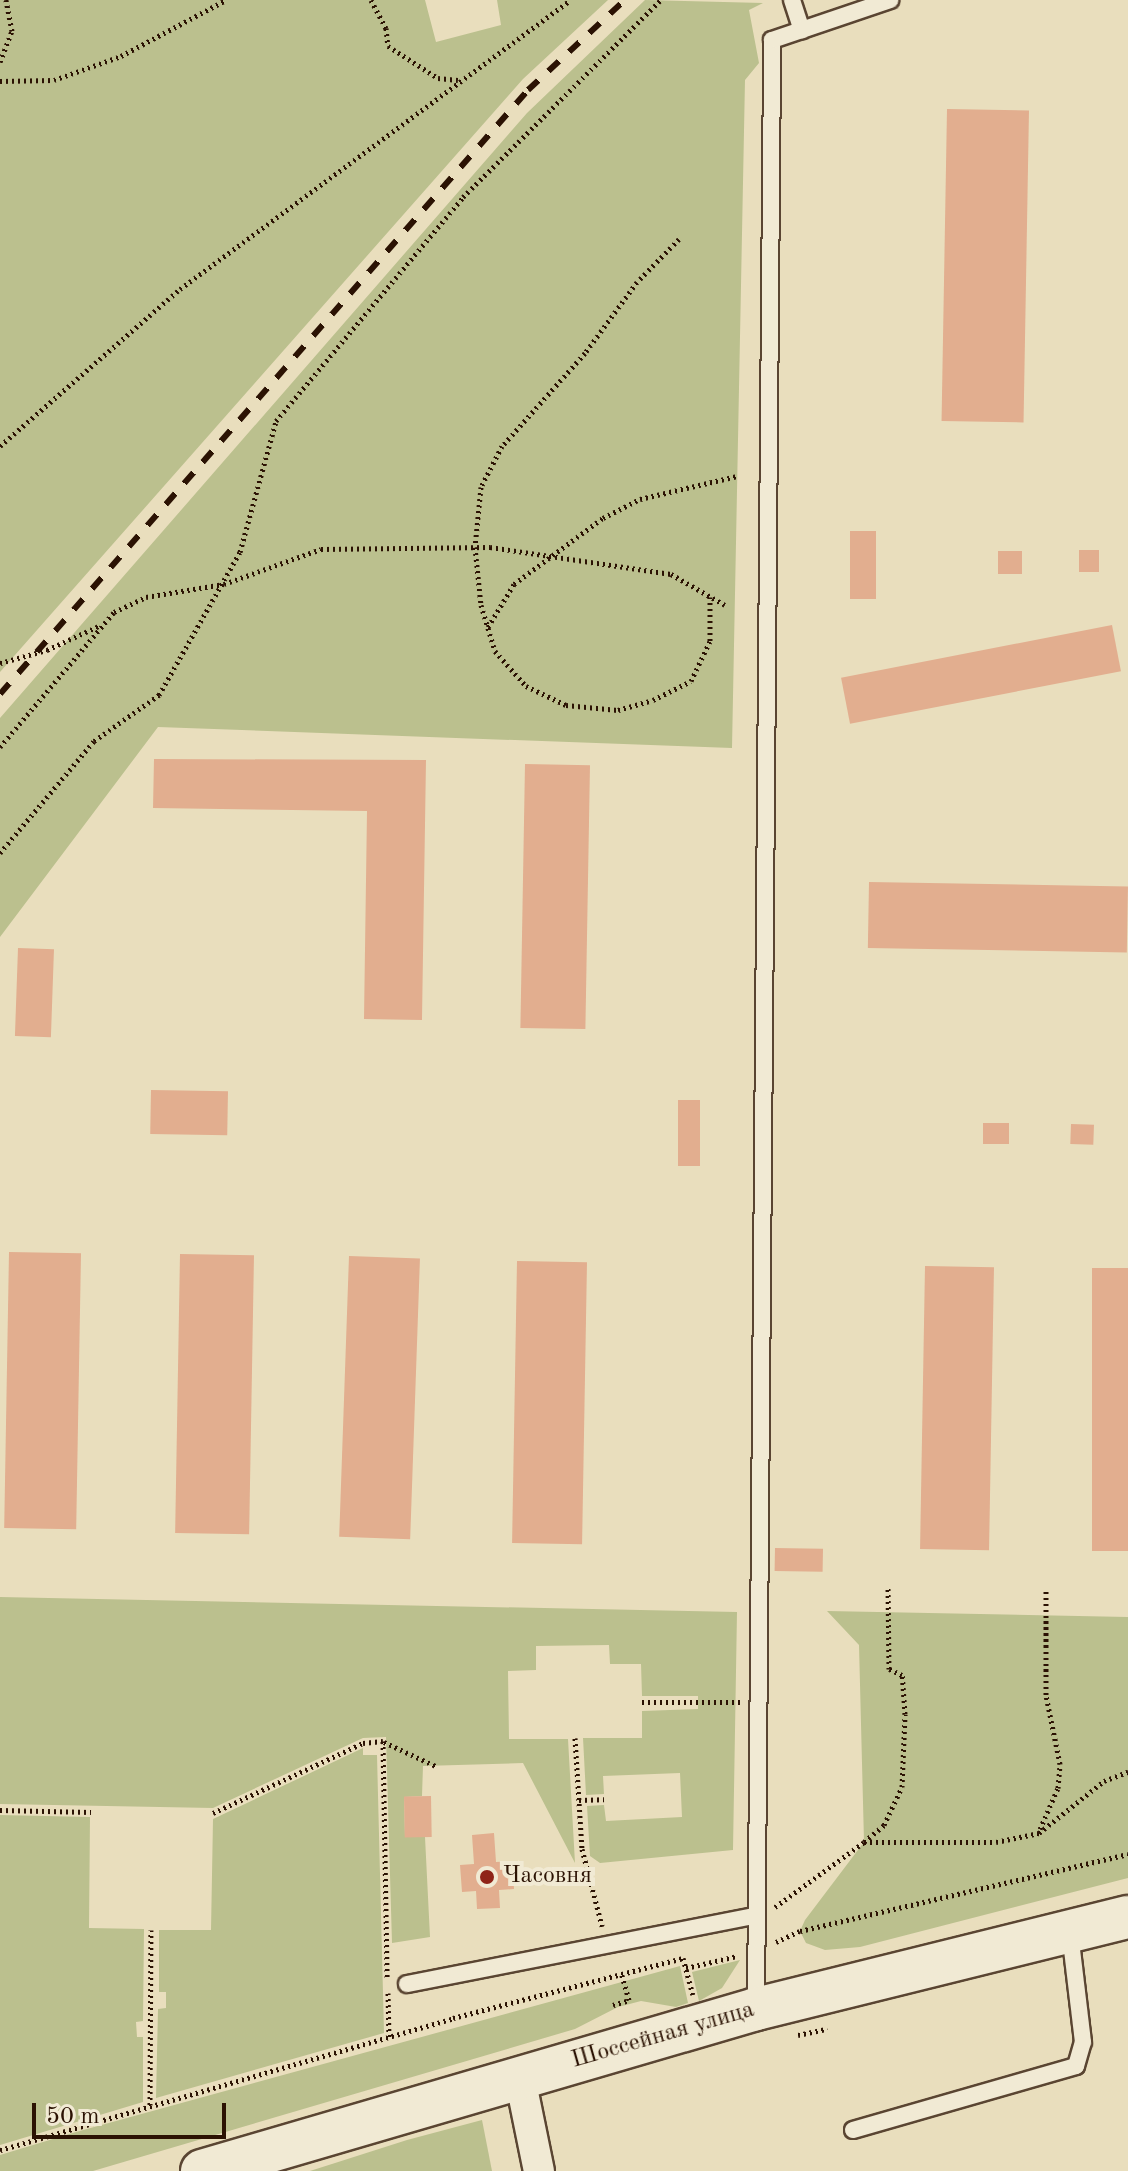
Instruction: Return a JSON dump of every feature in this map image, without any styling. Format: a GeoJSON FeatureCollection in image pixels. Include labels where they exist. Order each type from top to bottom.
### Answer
{"type":"FeatureCollection","features":[{"type":"Feature","properties":{"kind":"main road","name":"Шоссейная улица"},"geometry":{"type":"LineString","coordinates":[[202,2171],[756,2009],[1128,1917]]}},
{"type":"Feature","properties":{"kind":"street"},"geometry":{"type":"LineString","coordinates":[[520,2078],[539,2171]]}},
{"type":"Feature","properties":{"kind":"lane"},"geometry":{"type":"LineString","coordinates":[[792,0],[802,30]]}},
{"type":"Feature","properties":{"kind":"lane"},"geometry":{"type":"LineString","coordinates":[[756,2009],[753,1920],[772,40],[890,0]]}},
{"type":"Feature","properties":{"kind":"lane"},"geometry":{"type":"LineString","coordinates":[[407,1984],[753,1920]]}},
{"type":"Feature","properties":{"kind":"lane"},"geometry":{"type":"LineString","coordinates":[[853,2130],[1076,2066],[1083,2042],[1070,1932]]}},
{"type":"Feature","properties":{"kind":"path"},"geometry":{"type":"LineString","coordinates":[[0,62],[12,31],[6,0]]}},
{"type":"Feature","properties":{"kind":"path"},"geometry":{"type":"LineString","coordinates":[[0,81],[54,80],[121,56],[226,0]]}},
{"type":"Feature","properties":{"kind":"path"},"geometry":{"type":"LineString","coordinates":[[371,0],[386,28],[388,46],[438,78],[458,80]]}},
{"type":"Feature","properties":{"kind":"path"},"geometry":{"type":"LineString","coordinates":[[0,446],[180,289],[458,80],[570,0]]}},
{"type":"Feature","properties":{"kind":"path"},"geometry":{"type":"LineString","coordinates":[[0,853],[94,741],[159,695],[240,552],[276,421],[463,197],[661,0]]}},
{"type":"Feature","properties":{"kind":"path"},"geometry":{"type":"LineString","coordinates":[[679,239],[637,282],[585,353],[502,446],[481,487],[475,547],[495,651],[526,686],[566,705],[618,710],[653,700],[691,681],[710,641],[710,597]]}},
{"type":"Feature","properties":{"kind":"path"},"geometry":{"type":"LineString","coordinates":[[488,627],[514,584],[548,556],[640,499],[737,476]]}},
{"type":"Feature","properties":{"kind":"path"},"geometry":{"type":"LineString","coordinates":[[0,747],[114,612],[146,597],[224,584],[321,549],[475,547],[548,556],[671,574],[725,605]]}},
{"type":"Feature","properties":{"kind":"path"},"geometry":{"type":"LineString","coordinates":[[0,663],[33,651],[47,650],[104,624]]}},
{"type":"Feature","properties":{"kind":"path"},"geometry":{"type":"LineString","coordinates":[[753,1920],[864,1842],[890,1817],[902,1787],[905,1714],[902,1675],[889,1669],[888,1586]]}},
{"type":"Feature","properties":{"kind":"path"},"geometry":{"type":"LineString","coordinates":[[1039,1833],[1058,1788],[1060,1764],[1046,1695],[1046,1588]]}},
{"type":"Feature","properties":{"kind":"path"},"geometry":{"type":"LineString","coordinates":[[642,1702],[755,1702]]}},
{"type":"Feature","properties":{"kind":"path"},"geometry":{"type":"LineString","coordinates":[[575,1738],[582,1849],[595,1913]]}},
{"type":"Feature","properties":{"kind":"path"},"geometry":{"type":"LineString","coordinates":[[383,1741],[389,2037]]}},
{"type":"Feature","properties":{"kind":"path"},"geometry":{"type":"LineString","coordinates":[[213,1813],[363,1743],[383,1741],[436,1766]]}},
{"type":"Feature","properties":{"kind":"path"},"geometry":{"type":"LineString","coordinates":[[864,1842],[996,1842],[1039,1833],[1104,1781],[1128,1772]]}},
{"type":"Feature","properties":{"kind":"path"},"geometry":{"type":"LineString","coordinates":[[579,1800],[604,1799]]}},
{"type":"Feature","properties":{"kind":"path"},"geometry":{"type":"LineString","coordinates":[[0,1810],[91,1812]]}},
{"type":"Feature","properties":{"kind":"path"},"geometry":{"type":"LineString","coordinates":[[686,1968],[754,1951],[800,1931],[1128,1854]]}},
{"type":"Feature","properties":{"kind":"path"},"geometry":{"type":"LineString","coordinates":[[150,2105],[151,1930]]}},
{"type":"Feature","properties":{"kind":"path"},"geometry":{"type":"LineString","coordinates":[[0,2150],[389,2037],[683,1958],[697,2010]]}},
{"type":"Feature","properties":{"kind":"path"},"geometry":{"type":"LineString","coordinates":[[613,2005],[629,2000],[622,1975]]}},
{"type":"Feature","properties":{"kind":"green space"},"geometry":{"type":"Polygon","coordinates":[[[0,0],[425,0],[436,42],[501,25],[497,0],[608,0],[523,79],[0,672],[0,0]]]}},
{"type":"Feature","properties":{"kind":"green space"},"geometry":{"type":"Polygon","coordinates":[[[645,0],[763,3],[749,10],[759,63],[745,80],[732,748],[158,727],[0,937],[0,718],[527,113],[645,0]]]}},
{"type":"Feature","properties":{"kind":"green space"},"geometry":{"type":"Polygon","coordinates":[[[0,1597],[737,1612],[733,1850],[600,1863],[590,1856],[587,1806],[604,1805],[606,1821],[682,1817],[680,1773],[603,1776],[604,1794],[586,1795],[583,1738],[642,1738],[642,1711],[698,1709],[698,1696],[642,1696],[641,1664],[610,1664],[609,1645],[536,1646],[536,1670],[508,1671],[509,1739],[568,1739],[575,1863],[523,1763],[423,1766],[422,1796],[404,1797],[405,1836],[425,1837],[430,1937],[392,1943],[386,1737],[363,1738],[213,1808],[0,1804],[0,1597]]]}},
{"type":"Feature","properties":{"kind":"green space"},"geometry":{"type":"Polygon","coordinates":[[[827,1611],[1128,1617],[1128,1878],[860,1947],[825,1950],[806,1943],[800,1931],[805,1920],[864,1842],[859,1645],[827,1611]]]}},
{"type":"Feature","properties":{"kind":"green space"},"geometry":{"type":"Polygon","coordinates":[[[363,1748],[363,1755],[377,1755],[384,2033],[156,2098],[158,2009],[166,2008],[166,1992],[159,1992],[159,1930],[211,1930],[213,1819],[363,1748]]]}},
{"type":"Feature","properties":{"kind":"green space"},"geometry":{"type":"Polygon","coordinates":[[[0,1815],[90,1817],[89,1928],[144,1929],[143,2021],[136,2022],[137,2037],[143,2037],[143,2102],[0,2145],[0,1815]]]}},
{"type":"Feature","properties":{"kind":"green space"},"geometry":{"type":"Polygon","coordinates":[[[740,1960],[722,1988],[699,2001],[692,1972],[740,1960]]]}},
{"type":"Feature","properties":{"kind":"green space"},"geometry":{"type":"Polygon","coordinates":[[[680,1966],[688,2003],[676,2007],[641,2001],[618,2007],[575,2029],[93,2171],[0,2171],[0,2155],[76,2132],[680,1966]]]}},
{"type":"Feature","properties":{"kind":"green space"},"geometry":{"type":"Polygon","coordinates":[[[482,2120],[492,2171],[310,2171],[407,2140],[482,2120]]]}},
{"type":"Feature","properties":{"kind":"building"},"geometry":{"type":"Polygon","coordinates":[[[947,109],[1029,110],[1024,422],[942,421],[947,109]]]}},
{"type":"Feature","properties":{"kind":"building"},"geometry":{"type":"Polygon","coordinates":[[[850,531],[876,531],[876,599],[850,599],[850,531]]]}},
{"type":"Feature","properties":{"kind":"building"},"geometry":{"type":"Polygon","coordinates":[[[1079,550],[1099,550],[1099,572],[1079,572],[1079,550]]]}},
{"type":"Feature","properties":{"kind":"building"},"geometry":{"type":"Polygon","coordinates":[[[998,551],[1022,551],[1022,574],[998,574],[998,551]]]}},
{"type":"Feature","properties":{"kind":"building"},"geometry":{"type":"Polygon","coordinates":[[[1112,625],[1121,671],[850,724],[841,678],[1112,625]]]}},
{"type":"Feature","properties":{"kind":"building"},"geometry":{"type":"Polygon","coordinates":[[[154,759],[426,760],[422,1020],[364,1019],[367,811],[153,808],[154,759]]]}},
{"type":"Feature","properties":{"kind":"building"},"geometry":{"type":"Polygon","coordinates":[[[525,764],[590,765],[585,1029],[520,1028],[525,764]]]}},
{"type":"Feature","properties":{"kind":"building"},"geometry":{"type":"Polygon","coordinates":[[[869,882],[1128,887],[1127,953],[868,948],[869,882]]]}},
{"type":"Feature","properties":{"kind":"building"},"geometry":{"type":"Polygon","coordinates":[[[18,948],[54,949],[51,1037],[15,1036],[18,948]]]}},
{"type":"Feature","properties":{"kind":"building"},"geometry":{"type":"Polygon","coordinates":[[[151,1090],[228,1091],[227,1135],[150,1134],[151,1090]]]}},
{"type":"Feature","properties":{"kind":"building"},"geometry":{"type":"Polygon","coordinates":[[[678,1100],[700,1100],[700,1166],[678,1166],[678,1100]]]}},
{"type":"Feature","properties":{"kind":"building"},"geometry":{"type":"Polygon","coordinates":[[[983,1123],[1009,1123],[1009,1144],[983,1144],[983,1123]]]}},
{"type":"Feature","properties":{"kind":"building"},"geometry":{"type":"Polygon","coordinates":[[[1071,1124],[1094,1125],[1093,1145],[1070,1144],[1071,1124]]]}},
{"type":"Feature","properties":{"kind":"building"},"geometry":{"type":"Polygon","coordinates":[[[9,1252],[81,1253],[76,1529],[4,1528],[9,1252]]]}},
{"type":"Feature","properties":{"kind":"building"},"geometry":{"type":"Polygon","coordinates":[[[180,1254],[254,1255],[249,1534],[175,1533],[180,1254]]]}},
{"type":"Feature","properties":{"kind":"building"},"geometry":{"type":"Polygon","coordinates":[[[349,1256],[420,1258],[410,1539],[339,1537],[349,1256]]]}},
{"type":"Feature","properties":{"kind":"building"},"geometry":{"type":"Polygon","coordinates":[[[517,1261],[587,1262],[582,1544],[512,1543],[517,1261]]]}},
{"type":"Feature","properties":{"kind":"building"},"geometry":{"type":"Polygon","coordinates":[[[925,1266],[994,1267],[989,1550],[920,1549],[925,1266]]]}},
{"type":"Feature","properties":{"kind":"building"},"geometry":{"type":"Polygon","coordinates":[[[1092,1268],[1128,1268],[1128,1551],[1092,1551],[1092,1268]]]}},
{"type":"Feature","properties":{"kind":"building"},"geometry":{"type":"Polygon","coordinates":[[[775,1548],[823,1549],[823,1572],[775,1571],[775,1548]]]}},
{"type":"Feature","properties":{"kind":"building"},"geometry":{"type":"Polygon","coordinates":[[[404,1796],[431,1796],[432,1837],[405,1837],[404,1796]]]}},
{"type":"Feature","properties":{"kind":"building","name":"Часовня"},"geometry":{"type":"Polygon","coordinates":[[[494,1833],[496,1862],[512,1861],[514,1889],[499,1890],[500,1908],[477,1909],[476,1891],[462,1892],[460,1865],[474,1864],[472,1835],[494,1833]]]}},
{"type":"Feature","properties":{"kind":"railway"},"geometry":{"type":"LineString","coordinates":[[0,694],[528,90],[625,0]]}},
{"type":"Feature","properties":{"kind":"place","name":"Часовня"},"geometry":{"type":"Point","coordinates":[487,1877]}}]}
